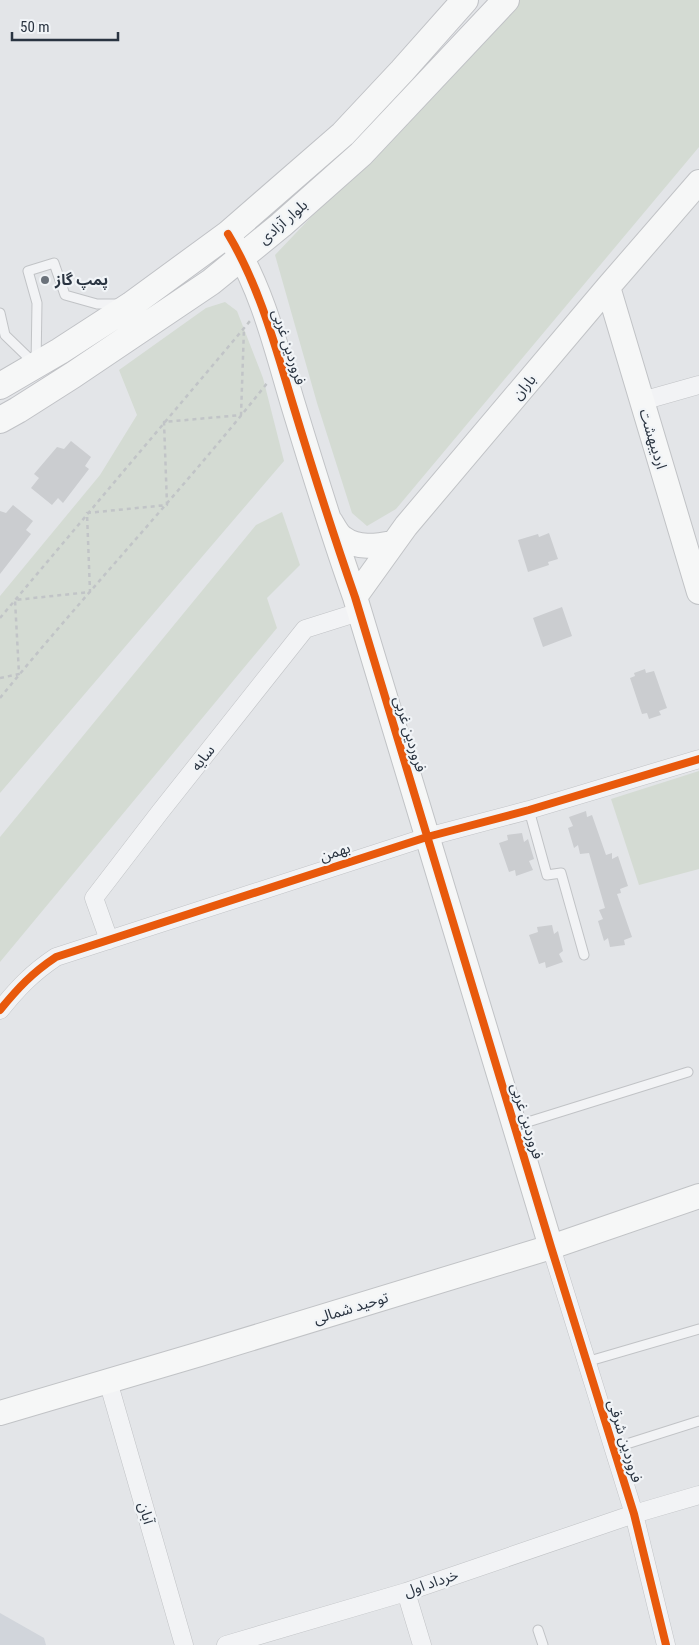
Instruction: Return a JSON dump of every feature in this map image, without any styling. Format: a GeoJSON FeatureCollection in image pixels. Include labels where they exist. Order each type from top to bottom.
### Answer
{"type":"FeatureCollection","features":[{"type":"Feature","properties":{"kind":"main road","name":"بلوار آزادی"},"geometry":{"type":"LineString","coordinates":[[0,386],[131,305],[226,235],[343,134],[465,0]]}},
{"type":"Feature","properties":{"kind":"main road","name":"بلوار آزادی"},"geometry":{"type":"LineString","coordinates":[[0,420],[131,336],[211,282],[242,257],[361,154],[506,0]]}},
{"type":"Feature","properties":{"kind":"main road"},"geometry":{"type":"LineString","coordinates":[[242,233],[248,240],[242,257],[226,258],[219,251],[226,235],[242,233]]}},
{"type":"Feature","properties":{"kind":"street","name":"باران"},"geometry":{"type":"LineString","coordinates":[[357,604],[393,543],[608,287],[699,182]]}},
{"type":"Feature","properties":{"kind":"street","name":"فروردین غربی"},"geometry":{"type":"LineString","coordinates":[[242,257],[262,307],[327,516],[357,604],[551,1247]]}},
{"type":"Feature","properties":{"kind":"street","name":"اردیبهشت"},"geometry":{"type":"LineString","coordinates":[[608,287],[642,401],[691,537],[699,592]]}},
{"type":"Feature","properties":{"kind":"street"},"geometry":{"type":"LineString","coordinates":[[642,401],[699,385]]}},
{"type":"Feature","properties":{"kind":"street"},"geometry":{"type":"LineString","coordinates":[[327,516],[342,538],[351,542],[376,546],[393,543]]}},
{"type":"Feature","properties":{"kind":"street","name":"سایه"},"geometry":{"type":"LineString","coordinates":[[109,940],[94,898],[305,629],[357,604]]}},
{"type":"Feature","properties":{"kind":"street","name":"بهمن"},"geometry":{"type":"LineString","coordinates":[[0,1010],[20,985],[38,969],[56,957],[427,837],[529,810],[699,758]]}},
{"type":"Feature","properties":{"kind":"street","name":"توحید شمالی"},"geometry":{"type":"LineString","coordinates":[[0,1414],[551,1247],[699,1196]]}},
{"type":"Feature","properties":{"kind":"street","name":"فروردین شرقی"},"geometry":{"type":"LineString","coordinates":[[551,1247],[634,1514],[666,1645]]}},
{"type":"Feature","properties":{"kind":"street","name":"آبان"},"geometry":{"type":"LineString","coordinates":[[108,1382],[184,1645]]}},
{"type":"Feature","properties":{"kind":"street","name":"خرداد اول"},"geometry":{"type":"LineString","coordinates":[[226,1645],[406,1592],[634,1514],[699,1495]]}},
{"type":"Feature","properties":{"kind":"street"},"geometry":{"type":"LineString","coordinates":[[406,1592],[422,1645]]}},
{"type":"Feature","properties":{"kind":"lane"},"geometry":{"type":"LineString","coordinates":[[36,365],[37,303],[28,271],[54,263],[65,294],[97,304],[131,305]]}},
{"type":"Feature","properties":{"kind":"lane"},"geometry":{"type":"LineString","coordinates":[[0,313],[5,335],[36,365]]}},
{"type":"Feature","properties":{"kind":"lane"},"geometry":{"type":"LineString","coordinates":[[529,810],[547,875],[561,872],[584,956]]}},
{"type":"Feature","properties":{"kind":"lane"},"geometry":{"type":"LineString","coordinates":[[514,1126],[688,1072]]}},
{"type":"Feature","properties":{"kind":"lane"},"geometry":{"type":"LineString","coordinates":[[586,1362],[699,1329]]}},
{"type":"Feature","properties":{"kind":"lane"},"geometry":{"type":"LineString","coordinates":[[614,1448],[699,1421]]}},
{"type":"Feature","properties":{"kind":"lane"},"geometry":{"type":"LineString","coordinates":[[538,1630],[543,1645]]}},
{"type":"Feature","properties":{"kind":"path"},"geometry":{"type":"LineString","coordinates":[[0,618],[262,307]]}},
{"type":"Feature","properties":{"kind":"path"},"geometry":{"type":"LineString","coordinates":[[241,415],[244,328]]}},
{"type":"Feature","properties":{"kind":"path"},"geometry":{"type":"LineString","coordinates":[[0,698],[167,505],[281,365]]}},
{"type":"Feature","properties":{"kind":"path"},"geometry":{"type":"LineString","coordinates":[[164,422],[241,415]]}},
{"type":"Feature","properties":{"kind":"path"},"geometry":{"type":"LineString","coordinates":[[164,422],[167,505]]}},
{"type":"Feature","properties":{"kind":"path"},"geometry":{"type":"LineString","coordinates":[[87,513],[167,505]]}},
{"type":"Feature","properties":{"kind":"path"},"geometry":{"type":"LineString","coordinates":[[87,513],[90,592]]}},
{"type":"Feature","properties":{"kind":"path"},"geometry":{"type":"LineString","coordinates":[[16,600],[90,592]]}},
{"type":"Feature","properties":{"kind":"path"},"geometry":{"type":"LineString","coordinates":[[16,600],[19,674]]}},
{"type":"Feature","properties":{"kind":"path"},"geometry":{"type":"LineString","coordinates":[[0,678],[19,674]]}},
{"type":"Feature","properties":{"kind":"shaded area"},"geometry":{"type":"Polygon","coordinates":[[[517,0],[699,0],[699,147],[396,509],[367,526],[352,513],[317,403],[275,255],[517,0]]]}},
{"type":"Feature","properties":{"kind":"shaded area"},"geometry":{"type":"Polygon","coordinates":[[[225,302],[237,311],[263,378],[284,461],[0,793],[0,596],[100,475],[137,415],[119,370],[206,308],[225,302]]]}},
{"type":"Feature","properties":{"kind":"shaded area"},"geometry":{"type":"Polygon","coordinates":[[[282,512],[300,565],[267,598],[277,628],[0,962],[0,837],[256,525],[282,512]]]}},
{"type":"Feature","properties":{"kind":"shaded area"},"geometry":{"type":"Polygon","coordinates":[[[699,771],[699,869],[639,885],[611,799],[699,771]]]}},
{"type":"Feature","properties":{"kind":"shaded area"},"geometry":{"type":"Polygon","coordinates":[[[0,1613],[44,1638],[46,1645],[0,1645],[0,1613]]]}},
{"type":"Feature","properties":{"kind":"building"},"geometry":{"type":"Polygon","coordinates":[[[71,441],[91,457],[85,466],[89,469],[63,503],[58,498],[52,505],[31,488],[39,478],[34,474],[57,447],[64,449],[71,441]]]}},
{"type":"Feature","properties":{"kind":"building"},"geometry":{"type":"Polygon","coordinates":[[[13,505],[33,521],[26,530],[31,534],[0,574],[0,511],[6,513],[13,505]]]}},
{"type":"Feature","properties":{"kind":"building"},"geometry":{"type":"Polygon","coordinates":[[[549,533],[558,559],[548,562],[549,565],[528,572],[518,540],[538,534],[539,537],[549,533]]]}},
{"type":"Feature","properties":{"kind":"building"},"geometry":{"type":"Polygon","coordinates":[[[562,607],[572,636],[543,647],[533,618],[562,607]]]}},
{"type":"Feature","properties":{"kind":"building"},"geometry":{"type":"Polygon","coordinates":[[[645,669],[646,673],[654,671],[667,708],[659,711],[661,715],[649,719],[647,713],[642,714],[630,678],[635,676],[634,673],[645,669]]]}},
{"type":"Feature","properties":{"kind":"building"},"geometry":{"type":"Polygon","coordinates":[[[586,811],[587,817],[592,815],[606,855],[612,853],[612,859],[618,856],[628,886],[620,889],[621,893],[617,894],[632,937],[624,940],[625,945],[610,947],[608,938],[604,941],[598,921],[603,919],[599,910],[605,908],[589,853],[580,854],[578,845],[574,848],[568,828],[573,826],[569,817],[586,811]]]}},
{"type":"Feature","properties":{"kind":"building"},"geometry":{"type":"Polygon","coordinates":[[[522,833],[524,842],[528,839],[534,859],[529,861],[533,870],[516,876],[515,870],[509,872],[499,843],[508,840],[507,835],[522,833]]]}},
{"type":"Feature","properties":{"kind":"building"},"geometry":{"type":"Polygon","coordinates":[[[552,925],[554,934],[558,931],[563,951],[559,954],[563,962],[546,968],[545,962],[539,964],[529,935],[538,932],[537,927],[552,925]]]}},
{"type":"Feature","properties":{"kind":"cycle path"},"geometry":{"type":"LineString","coordinates":[[228,234],[249,275],[274,341],[323,502],[355,597],[551,1247],[634,1514],[666,1645]]}},
{"type":"Feature","properties":{"kind":"cycle path"},"geometry":{"type":"LineString","coordinates":[[0,1010],[26,981],[56,957],[427,837],[529,810],[699,759]]}},
{"type":"Feature","properties":{"kind":"place","name":"پمپ گاز"},"geometry":{"type":"Point","coordinates":[45,280]}}]}
